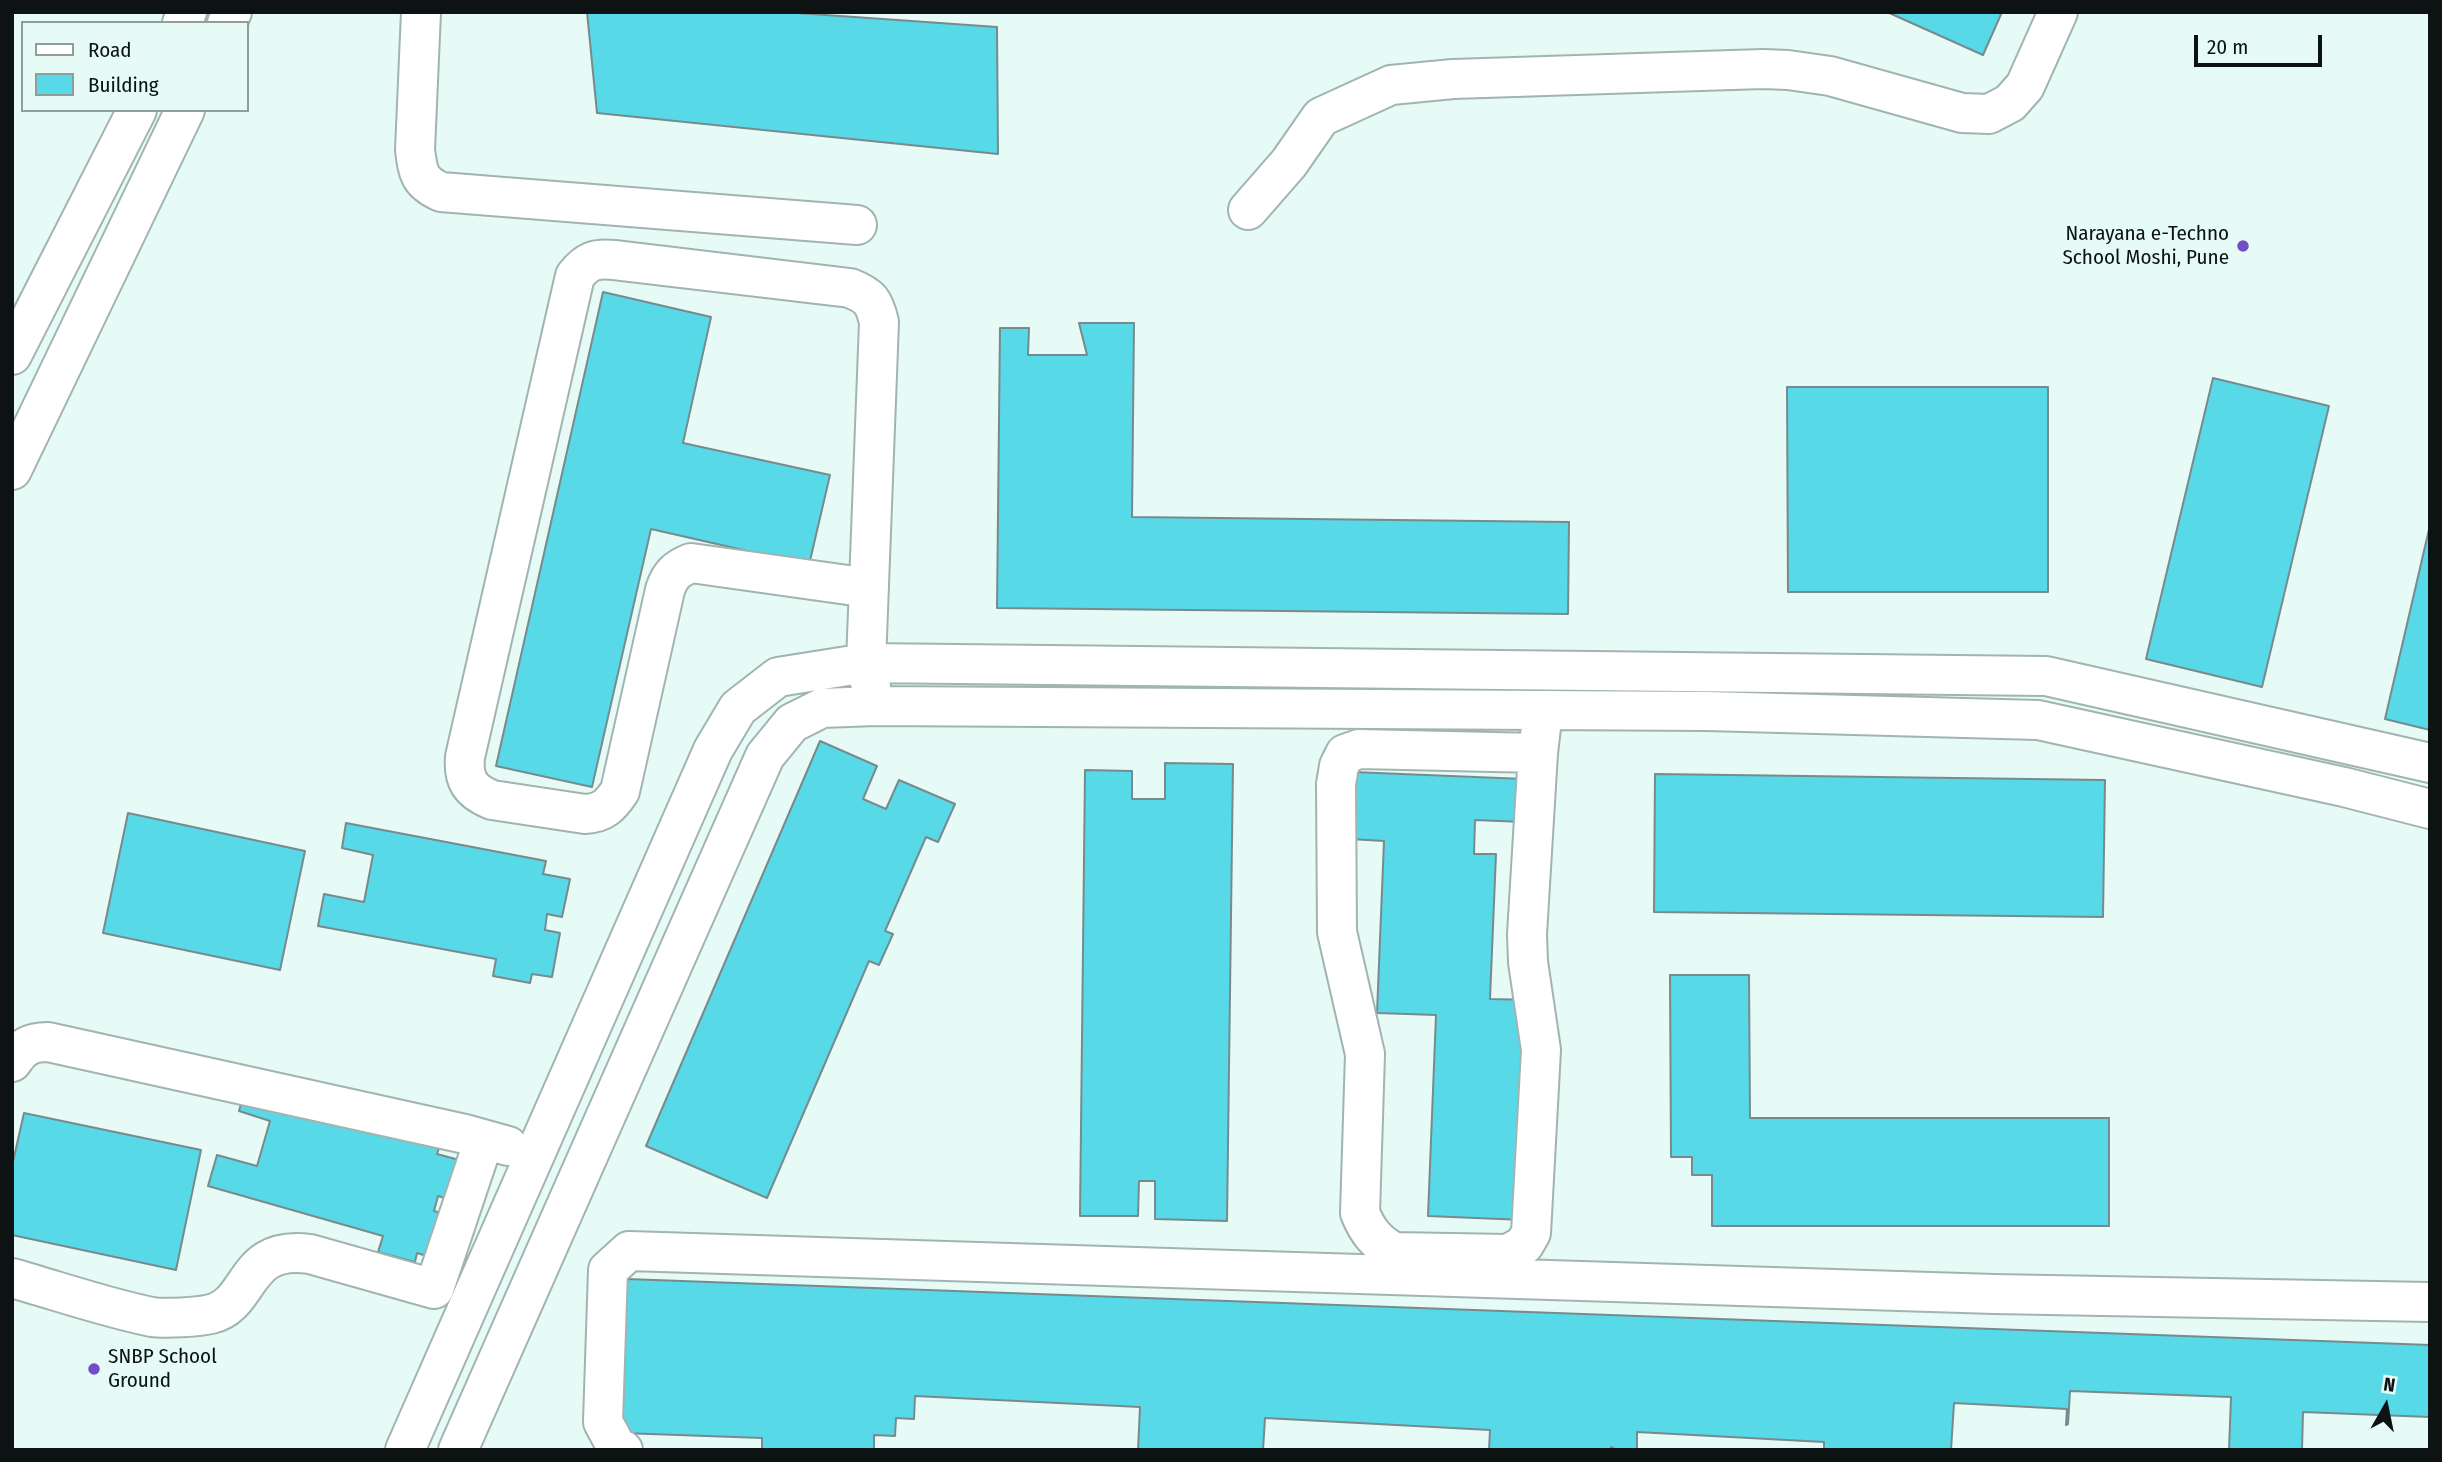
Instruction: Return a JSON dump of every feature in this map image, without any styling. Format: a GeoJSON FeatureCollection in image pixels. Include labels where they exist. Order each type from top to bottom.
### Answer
{"type":"FeatureCollection","features":[{"type":"Feature","properties":{"kind":"street"},"geometry":{"type":"LineString","coordinates":[[1248,210],[1289,163],[1321,117],[1391,85],[1453,79],[1788,70],[1830,76],[1962,113],[1989,114],[2010,103],[2025,86],[2058,12]]}},
{"type":"Feature","properties":{"kind":"street"},"geometry":{"type":"LineString","coordinates":[[413,17],[415,150],[418,172],[427,185],[441,192],[857,225]]}},
{"type":"Feature","properties":{"kind":"street"},"geometry":{"type":"LineString","coordinates":[[12,355],[136,112]]}},
{"type":"Feature","properties":{"kind":"street"},"geometry":{"type":"LineString","coordinates":[[12,470],[184,112]]}},
{"type":"Feature","properties":{"kind":"street"},"geometry":{"type":"LineString","coordinates":[[869,588],[691,563],[677,568],[670,576],[665,590],[620,791],[611,804],[599,813],[584,814],[492,800],[477,794],[468,784],[464,771],[466,757],[575,276],[584,265],[596,258],[850,288],[866,295],[876,307],[878,322],[869,588],[866,663],[875,706]]}},
{"type":"Feature","properties":{"kind":"street"},"geometry":{"type":"LineString","coordinates":[[405,1450],[713,750],[738,708],[778,677],[866,663],[2046,676],[2430,763]]}},
{"type":"Feature","properties":{"kind":"street"},"geometry":{"type":"LineString","coordinates":[[1700,672],[1706,711]]}},
{"type":"Feature","properties":{"kind":"street"},"geometry":{"type":"LineString","coordinates":[[2160,746],[2174,704]]}},
{"type":"Feature","properties":{"kind":"street"},"geometry":{"type":"LineString","coordinates":[[458,1450],[765,757],[792,723],[822,708],[875,706],[1706,711],[2038,720],[2344,787],[2430,809]]}},
{"type":"Feature","properties":{"kind":"street"},"geometry":{"type":"LineString","coordinates":[[1538,753],[1359,749],[1345,754],[1339,766],[1336,784],[1337,932],[1365,1054],[1360,1213],[1368,1232],[1380,1244],[1394,1252],[1508,1254],[1524,1245],[1531,1233],[1541,1050],[1528,962],[1527,934],[1543,710]]}},
{"type":"Feature","properties":{"kind":"street"},"geometry":{"type":"LineString","coordinates":[[597,1015],[648,1022]]}},
{"type":"Feature","properties":{"kind":"street"},"geometry":{"type":"LineString","coordinates":[[12,1062],[21,1048],[33,1042],[48,1042],[537,1150],[584,1166]]}},
{"type":"Feature","properties":{"kind":"street"},"geometry":{"type":"LineString","coordinates":[[12,1278],[155,1318],[211,1314],[227,1308],[257,1268],[290,1251],[310,1254],[434,1289],[484,1140]]}},
{"type":"Feature","properties":{"kind":"street"},"geometry":{"type":"LineString","coordinates":[[623,1450],[617,1448],[603,1422],[608,1270],[629,1251],[1980,1294],[2430,1302]]}},
{"type":"Feature","properties":{"kind":"building"},"geometry":{"type":"Polygon","coordinates":[[[587,12],[783,12],[997,27],[998,154],[597,113],[587,12]]]}},
{"type":"Feature","properties":{"kind":"building"},"geometry":{"type":"Polygon","coordinates":[[[1887,12],[2002,12],[1983,55],[1887,12]]]}},
{"type":"Feature","properties":{"kind":"building"},"geometry":{"type":"Polygon","coordinates":[[[603,292],[711,317],[683,443],[830,475],[809,565],[651,529],[592,787],[496,766],[603,292]]]}},
{"type":"Feature","properties":{"kind":"building"},"geometry":{"type":"Polygon","coordinates":[[[1079,323],[1134,323],[1132,517],[1569,522],[1568,614],[997,608],[1000,328],[1029,328],[1028,355],[1087,355],[1079,323]]]}},
{"type":"Feature","properties":{"kind":"building"},"geometry":{"type":"Polygon","coordinates":[[[2213,378],[2329,406],[2262,687],[2146,659],[2213,378]]]}},
{"type":"Feature","properties":{"kind":"building"},"geometry":{"type":"Polygon","coordinates":[[[1787,387],[2048,387],[2048,592],[1788,592],[1787,387]]]}},
{"type":"Feature","properties":{"kind":"building"},"geometry":{"type":"Polygon","coordinates":[[[2430,525],[2430,730],[2385,719],[2430,525]]]}},
{"type":"Feature","properties":{"kind":"building"},"geometry":{"type":"Polygon","coordinates":[[[820,741],[877,766],[863,799],[886,809],[899,780],[955,804],[938,842],[926,837],[885,931],[893,934],[879,965],[869,961],[767,1198],[646,1146],[820,741]]]}},
{"type":"Feature","properties":{"kind":"building"},"geometry":{"type":"Polygon","coordinates":[[[1165,763],[1233,764],[1227,1221],[1155,1219],[1155,1181],[1139,1181],[1138,1216],[1080,1216],[1085,770],[1132,771],[1132,799],[1165,799],[1165,763]]]}},
{"type":"Feature","properties":{"kind":"building"},"geometry":{"type":"Polygon","coordinates":[[[1353,772],[1524,779],[1523,822],[1475,820],[1474,854],[1496,854],[1490,999],[1533,1000],[1524,1220],[1428,1216],[1436,1015],[1377,1013],[1384,841],[1350,839],[1353,772]]]}},
{"type":"Feature","properties":{"kind":"building"},"geometry":{"type":"Polygon","coordinates":[[[1655,774],[2105,780],[2103,917],[1654,912],[1655,774]]]}},
{"type":"Feature","properties":{"kind":"building"},"geometry":{"type":"Polygon","coordinates":[[[128,813],[305,851],[280,970],[103,933],[128,813]]]}},
{"type":"Feature","properties":{"kind":"building"},"geometry":{"type":"Polygon","coordinates":[[[346,823],[546,861],[543,874],[570,879],[562,917],[547,914],[545,930],[560,933],[552,977],[532,974],[530,983],[493,976],[496,959],[318,926],[324,894],[364,902],[373,855],[342,848],[346,823]]]}},
{"type":"Feature","properties":{"kind":"building"},"geometry":{"type":"Polygon","coordinates":[[[1670,975],[1749,975],[1750,1118],[2109,1118],[2109,1226],[1712,1226],[1712,1175],[1692,1175],[1692,1157],[1671,1157],[1670,975]]]}},
{"type":"Feature","properties":{"kind":"building"},"geometry":{"type":"Polygon","coordinates":[[[246,1087],[441,1142],[437,1154],[463,1161],[452,1200],[438,1196],[434,1211],[449,1215],[437,1259],[417,1253],[415,1262],[378,1252],[383,1236],[208,1186],[217,1155],[257,1166],[270,1121],[239,1111],[246,1087]]]}},
{"type":"Feature","properties":{"kind":"building"},"geometry":{"type":"Polygon","coordinates":[[[24,1113],[201,1150],[176,1270],[12,1235],[12,1166],[24,1113]]]}},
{"type":"Feature","properties":{"kind":"building"},"geometry":{"type":"Polygon","coordinates":[[[627,1279],[2430,1345],[2430,1417],[2303,1412],[2302,1450],[2229,1450],[2231,1397],[2070,1391],[2066,1425],[2067,1409],[1954,1403],[1951,1450],[1824,1450],[1824,1442],[1637,1432],[1637,1450],[1617,1450],[1611,1447],[1611,1450],[1489,1450],[1490,1430],[1265,1418],[1263,1450],[1138,1450],[1140,1407],[915,1396],[914,1419],[896,1418],[895,1436],[874,1435],[874,1450],[762,1450],[762,1438],[622,1433],[627,1279]]]}},
{"type":"Feature","properties":{"kind":"place","name":"Narayana e-Techno School Moshi, Pune"},"geometry":{"type":"Point","coordinates":[2243,246]}},
{"type":"Feature","properties":{"kind":"place","name":"SNBP School Ground"},"geometry":{"type":"Point","coordinates":[94,1369]}}]}
